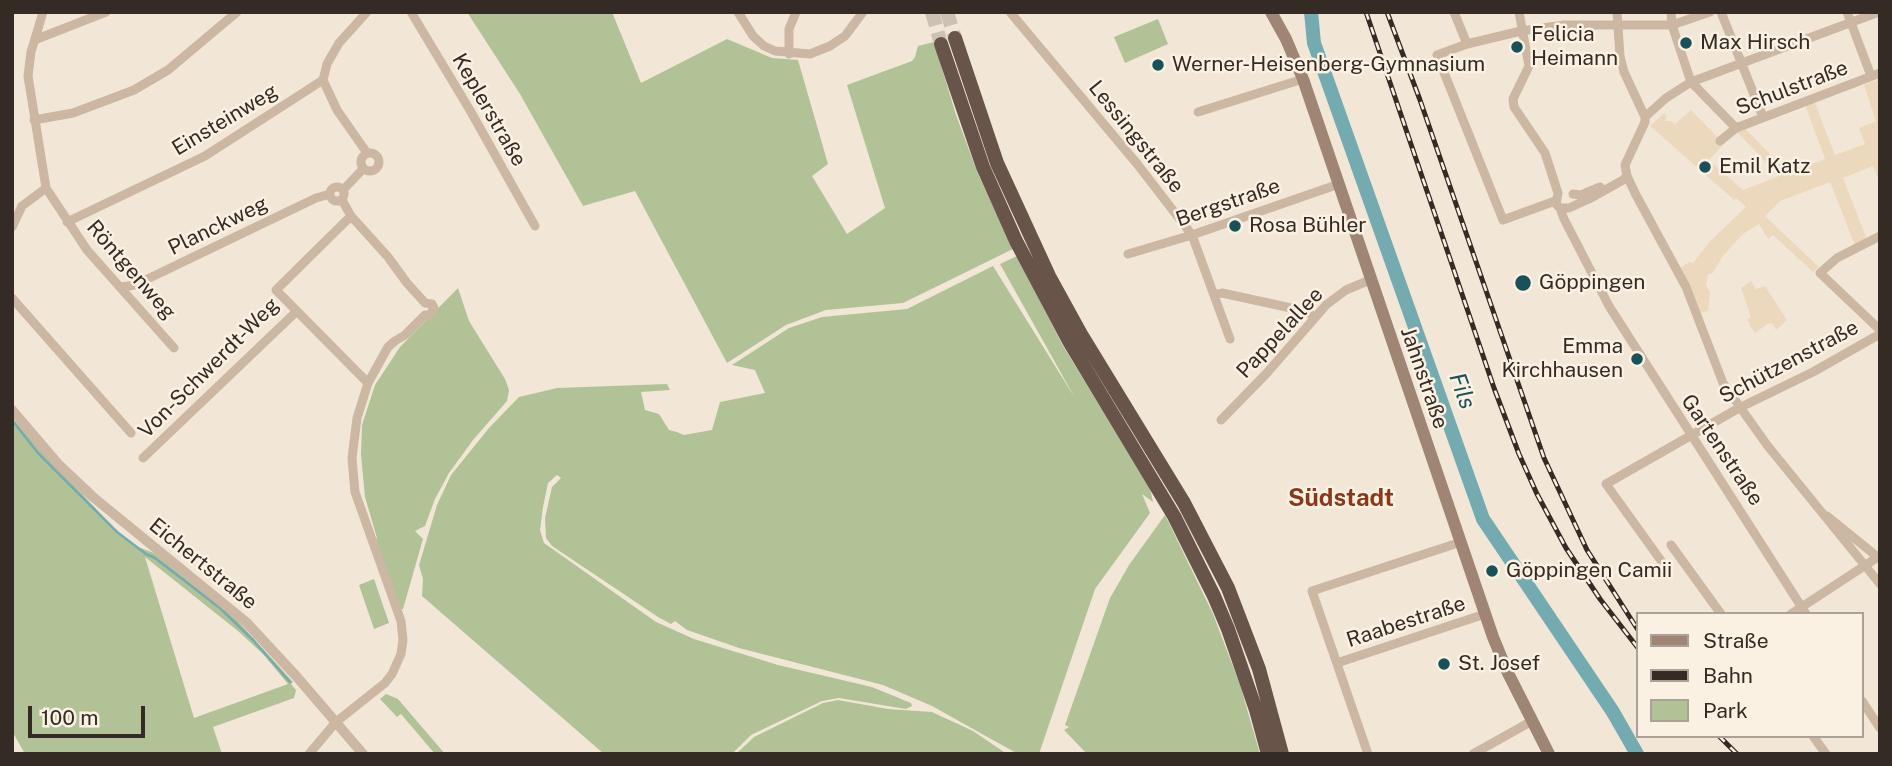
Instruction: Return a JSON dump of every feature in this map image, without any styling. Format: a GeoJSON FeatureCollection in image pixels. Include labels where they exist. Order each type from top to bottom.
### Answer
{"type":"FeatureCollection","features":[{"type":"Feature","properties":{"kind":"highway"},"geometry":{"type":"LineString","coordinates":[[955,38],[997,163],[1029,236],[1082,336],[1184,503],[1222,576],[1247,633],[1282,754]]}},
{"type":"Feature","properties":{"kind":"highway"},"geometry":{"type":"LineString","coordinates":[[941,44],[983,167],[1016,242],[1070,343],[1174,516],[1228,629],[1256,709],[1268,754]]}},
{"type":"Feature","properties":{"kind":"main road","name":"Jahnstraße"},"geometry":{"type":"LineString","coordinates":[[1271,12],[1303,79],[1485,614],[1507,671],[1549,754]]}},
{"type":"Feature","properties":{"kind":"street","name":"Röntgenweg"},"geometry":{"type":"LineString","coordinates":[[43,12],[28,76],[46,188],[87,250],[174,348]]}},
{"type":"Feature","properties":{"kind":"street"},"geometry":{"type":"LineString","coordinates":[[37,38],[106,12]]}},
{"type":"Feature","properties":{"kind":"street"},"geometry":{"type":"LineString","coordinates":[[34,120],[73,113],[134,90],[168,69],[237,12]]}},
{"type":"Feature","properties":{"kind":"street"},"geometry":{"type":"LineString","coordinates":[[363,169],[373,171],[379,165],[379,159],[376,154],[368,153],[337,110],[323,80],[327,64],[339,43],[367,12]]}},
{"type":"Feature","properties":{"kind":"street","name":"Keplerstraße"},"geometry":{"type":"LineString","coordinates":[[411,12],[535,226]]}},
{"type":"Feature","properties":{"kind":"street"},"geometry":{"type":"LineString","coordinates":[[738,12],[758,41],[775,51],[789,54],[810,54],[830,46],[845,36],[863,12]]}},
{"type":"Feature","properties":{"kind":"street"},"geometry":{"type":"LineString","coordinates":[[789,54],[789,29],[796,12]]}},
{"type":"Feature","properties":{"kind":"street","name":"Lessingstraße"},"geometry":{"type":"LineString","coordinates":[[1010,12],[1192,235],[1230,339]]}},
{"type":"Feature","properties":{"kind":"street"},"geometry":{"type":"LineString","coordinates":[[1454,12],[1466,44]]}},
{"type":"Feature","properties":{"kind":"street"},"geometry":{"type":"LineString","coordinates":[[1518,12],[1521,31]]}},
{"type":"Feature","properties":{"kind":"street"},"geometry":{"type":"LineString","coordinates":[[1616,12],[1624,72],[1645,117],[1625,165],[1627,176],[1681,277],[1723,383],[1767,445],[1835,532],[1880,584]]}},
{"type":"Feature","properties":{"kind":"street"},"geometry":{"type":"LineString","coordinates":[[1671,12],[1672,25],[1691,82],[1736,128]]}},
{"type":"Feature","properties":{"kind":"street"},"geometry":{"type":"LineString","coordinates":[[1573,200],[1565,190],[1558,201],[1503,220],[1437,55],[1466,44],[1521,31],[1564,25],[1672,25],[1710,12]]}},
{"type":"Feature","properties":{"kind":"street"},"geometry":{"type":"LineString","coordinates":[[1721,12],[1763,117]]}},
{"type":"Feature","properties":{"kind":"street"},"geometry":{"type":"LineString","coordinates":[[1847,12],[1875,74]]}},
{"type":"Feature","properties":{"kind":"street"},"geometry":{"type":"LineString","coordinates":[[1645,117],[1666,98],[1691,82],[1879,12]]}},
{"type":"Feature","properties":{"kind":"street","name":"Gartenstraße"},"geometry":{"type":"LineString","coordinates":[[1521,31],[1529,66],[1513,99],[1514,107],[1545,153],[1564,219],[1609,306],[1804,610]]}},
{"type":"Feature","properties":{"kind":"street","name":"Schulstraße"},"geometry":{"type":"LineString","coordinates":[[1720,141],[1736,128],[1875,74]]}},
{"type":"Feature","properties":{"kind":"street"},"geometry":{"type":"LineString","coordinates":[[1198,112],[1303,79]]}},
{"type":"Feature","properties":{"kind":"street","name":"Einsteinweg"},"geometry":{"type":"LineString","coordinates":[[68,222],[205,156],[323,80]]}},
{"type":"Feature","properties":{"kind":"street"},"geometry":{"type":"LineString","coordinates":[[363,169],[361,160],[368,153]]}},
{"type":"Feature","properties":{"kind":"street"},"geometry":{"type":"LineString","coordinates":[[309,754],[336,722],[372,694],[398,664],[403,640],[401,621],[355,492],[352,458],[357,418],[368,383],[388,347],[434,308],[432,304],[425,303],[351,216],[342,195],[363,169]]}},
{"type":"Feature","properties":{"kind":"street"},"geometry":{"type":"LineString","coordinates":[[1558,201],[1569,208],[1573,200],[1621,176],[1627,176]]}},
{"type":"Feature","properties":{"kind":"street","name":"Bergstraße"},"geometry":{"type":"LineString","coordinates":[[1128,254],[1192,235],[1339,184]]}},
{"type":"Feature","properties":{"kind":"street","name":"Planckweg"},"geometry":{"type":"LineString","coordinates":[[121,287],[135,285],[201,255],[316,198],[330,194],[335,187],[342,195]]}},
{"type":"Feature","properties":{"kind":"street"},"geometry":{"type":"LineString","coordinates":[[12,228],[22,205],[46,188]]}},
{"type":"Feature","properties":{"kind":"street","name":"Von-Schwerdt-Weg"},"geometry":{"type":"LineString","coordinates":[[143,458],[297,311],[275,290],[351,216]]}},
{"type":"Feature","properties":{"kind":"street"},"geometry":{"type":"LineString","coordinates":[[1880,236],[1837,258],[1820,273],[1880,332]]}},
{"type":"Feature","properties":{"kind":"street","name":"Pappelallee"},"geometry":{"type":"LineString","coordinates":[[1221,420],[1266,374],[1315,317],[1346,290],[1370,280]]}},
{"type":"Feature","properties":{"kind":"street"},"geometry":{"type":"LineString","coordinates":[[1214,295],[1222,293],[1305,311],[1315,317]]}},
{"type":"Feature","properties":{"kind":"street"},"geometry":{"type":"LineString","coordinates":[[12,298],[131,433]]}},
{"type":"Feature","properties":{"kind":"street"},"geometry":{"type":"LineString","coordinates":[[297,311],[368,383]]}},
{"type":"Feature","properties":{"kind":"street","name":"Schützenstraße"},"geometry":{"type":"LineString","coordinates":[[1662,562],[1606,484],[1739,408],[1832,362],[1880,332]]}},
{"type":"Feature","properties":{"kind":"street","name":"Eichertstraße"},"geometry":{"type":"LineString","coordinates":[[12,410],[59,465],[93,497],[246,622],[363,754]]}},
{"type":"Feature","properties":{"kind":"street"},"geometry":{"type":"LineString","coordinates":[[1804,610],[1879,558],[1822,512]]}},
{"type":"Feature","properties":{"kind":"street"},"geometry":{"type":"LineString","coordinates":[[1368,754],[1312,591],[1461,542]]}},
{"type":"Feature","properties":{"kind":"street"},"geometry":{"type":"LineString","coordinates":[[1671,545],[1720,612]]}},
{"type":"Feature","properties":{"kind":"street","name":"Raabestraße"},"geometry":{"type":"LineString","coordinates":[[1337,663],[1485,614]]}},
{"type":"Feature","properties":{"kind":"street"},"geometry":{"type":"LineString","coordinates":[[1864,704],[1880,727]]}},
{"type":"Feature","properties":{"kind":"street"},"geometry":{"type":"LineString","coordinates":[[1473,754],[1532,721]]}},
{"type":"Feature","properties":{"kind":"street"},"geometry":{"type":"LineString","coordinates":[[1814,738],[1826,754]]}},
{"type":"Feature","properties":{"kind":"green space"},"geometry":{"type":"Polygon","coordinates":[[[467,12],[612,12],[641,83],[727,39],[772,58],[798,60],[828,164],[812,176],[847,234],[885,208],[847,85],[912,61],[918,46],[934,42],[956,115],[978,174],[1013,249],[903,303],[826,310],[786,325],[727,363],[635,191],[583,206],[520,94],[467,12]]]}},
{"type":"Feature","properties":{"kind":"green space"},"geometry":{"type":"Polygon","coordinates":[[[1158,19],[1168,44],[1125,63],[1114,37],[1158,19]]]}},
{"type":"Feature","properties":{"kind":"green space"},"geometry":{"type":"Polygon","coordinates":[[[1017,256],[1063,346],[1150,488],[1153,502],[1142,494],[1150,513],[1095,589],[1039,754],[1018,754],[932,706],[883,685],[739,648],[687,630],[675,621],[671,624],[658,617],[552,546],[546,538],[545,518],[552,487],[561,478],[557,475],[548,483],[543,507],[540,530],[544,543],[656,622],[694,639],[778,665],[872,687],[911,703],[912,706],[906,709],[839,698],[822,701],[751,735],[732,754],[604,754],[422,596],[423,579],[419,565],[437,505],[451,475],[489,428],[519,397],[557,388],[667,384],[670,390],[641,392],[645,410],[659,414],[669,430],[684,435],[712,430],[720,402],[765,393],[755,370],[732,365],[789,328],[822,317],[907,309],[993,266],[1075,398],[1000,264],[1017,256]]]}},
{"type":"Feature","properties":{"kind":"green space"},"geometry":{"type":"Polygon","coordinates":[[[458,288],[469,321],[505,379],[509,390],[507,401],[449,473],[425,526],[415,531],[423,539],[403,609],[397,609],[371,541],[377,538],[365,497],[361,455],[362,425],[375,385],[400,347],[458,288]]]}},
{"type":"Feature","properties":{"kind":"green space"},"geometry":{"type":"Polygon","coordinates":[[[12,418],[120,535],[135,546],[154,553],[236,619],[293,682],[291,684],[296,690],[294,698],[213,727],[222,754],[25,754],[12,731],[12,418]],[[145,557],[194,718],[288,684],[263,654],[145,557]]]}},
{"type":"Feature","properties":{"kind":"green space"},"geometry":{"type":"Polygon","coordinates":[[[1165,515],[1213,614],[1240,685],[1260,754],[1087,754],[1064,730],[1069,727],[1065,725],[1110,598],[1129,565],[1165,515]]]}},
{"type":"Feature","properties":{"kind":"green space"},"geometry":{"type":"Polygon","coordinates":[[[374,579],[389,623],[374,629],[359,585],[374,579]]]}},
{"type":"Feature","properties":{"kind":"green space"},"geometry":{"type":"Polygon","coordinates":[[[386,694],[398,699],[445,754],[435,754],[401,714],[397,717],[380,699],[386,694]]]}},
{"type":"Feature","properties":{"kind":"green space"},"geometry":{"type":"Polygon","coordinates":[[[838,700],[888,709],[932,712],[973,731],[1007,754],[736,754],[754,737],[823,703],[838,700]]]}},
{"type":"Feature","properties":{"kind":"shaded area"},"geometry":{"type":"Polygon","coordinates":[[[1880,79],[1880,183],[1873,166],[1843,178],[1868,242],[1856,248],[1830,182],[1780,201],[1765,216],[1819,267],[1813,272],[1773,235],[1768,239],[1759,224],[1743,234],[1723,256],[1712,274],[1708,274],[1708,311],[1695,314],[1677,270],[1689,262],[1693,263],[1710,241],[1746,207],[1736,198],[1734,200],[1650,126],[1664,113],[1667,116],[1665,121],[1675,124],[1691,110],[1724,144],[1709,160],[1743,190],[1779,176],[1734,129],[1742,125],[1788,173],[1825,159],[1804,102],[1813,98],[1835,155],[1865,144],[1859,128],[1876,121],[1864,85],[1880,79]]]}},
{"type":"Feature","properties":{"kind":"shaded area"},"geometry":{"type":"Polygon","coordinates":[[[1751,281],[1756,289],[1765,286],[1787,320],[1776,330],[1773,324],[1769,323],[1755,333],[1749,325],[1747,320],[1751,317],[1741,288],[1751,281]]]}},
{"type":"Feature","properties":{"kind":"waterway","name":"Fils"},"geometry":{"type":"LineString","coordinates":[[1311,12],[1314,43],[1483,519],[1613,712],[1637,754]]}},
{"type":"Feature","properties":{"kind":"waterway"},"geometry":{"type":"LineString","coordinates":[[12,420],[38,453],[117,532],[220,608],[290,682]]}},
{"type":"Feature","properties":{"kind":"tunnel"},"geometry":{"type":"LineString","coordinates":[[932,12],[941,44]]}},
{"type":"Feature","properties":{"kind":"tunnel"},"geometry":{"type":"LineString","coordinates":[[947,12],[955,38]]}},
{"type":"Feature","properties":{"kind":"railway"},"geometry":{"type":"LineString","coordinates":[[1366,12],[1519,454],[1566,548],[1600,599],[1636,645]]}},
{"type":"Feature","properties":{"kind":"railway"},"geometry":{"type":"LineString","coordinates":[[1387,12],[1544,458],[1587,550],[1636,627]]}},
{"type":"Feature","properties":{"kind":"railway"},"geometry":{"type":"LineString","coordinates":[[1721,738],[1737,754]]}},
{"type":"Feature","properties":{"kind":"place","name":"Max Hirsch"},"geometry":{"type":"Point","coordinates":[1686,43]}},
{"type":"Feature","properties":{"kind":"place","name":"Felicia Heimann"},"geometry":{"type":"Point","coordinates":[1517,47]}},
{"type":"Feature","properties":{"kind":"place","name":"Werner-Heisenberg-Gymnasium"},"geometry":{"type":"Point","coordinates":[1158,65]}},
{"type":"Feature","properties":{"kind":"place","name":"Emil Katz"},"geometry":{"type":"Point","coordinates":[1705,167]}},
{"type":"Feature","properties":{"kind":"place","name":"Rosa Bühler"},"geometry":{"type":"Point","coordinates":[1235,226]}},
{"type":"Feature","properties":{"kind":"place","name":"Göppingen"},"geometry":{"type":"Point","coordinates":[1523,283]}},
{"type":"Feature","properties":{"kind":"place","name":"Emma Kirchhausen"},"geometry":{"type":"Point","coordinates":[1637,359]}},
{"type":"Feature","properties":{"kind":"place","name":"Göppingen Camii"},"geometry":{"type":"Point","coordinates":[1492,571]}},
{"type":"Feature","properties":{"kind":"place","name":"St. Josef"},"geometry":{"type":"Point","coordinates":[1444,664]}},
{"type":"Feature","properties":{"kind":"district","name":"Südstadt"},"geometry":{"type":"Point","coordinates":[1341,499]}}]}
